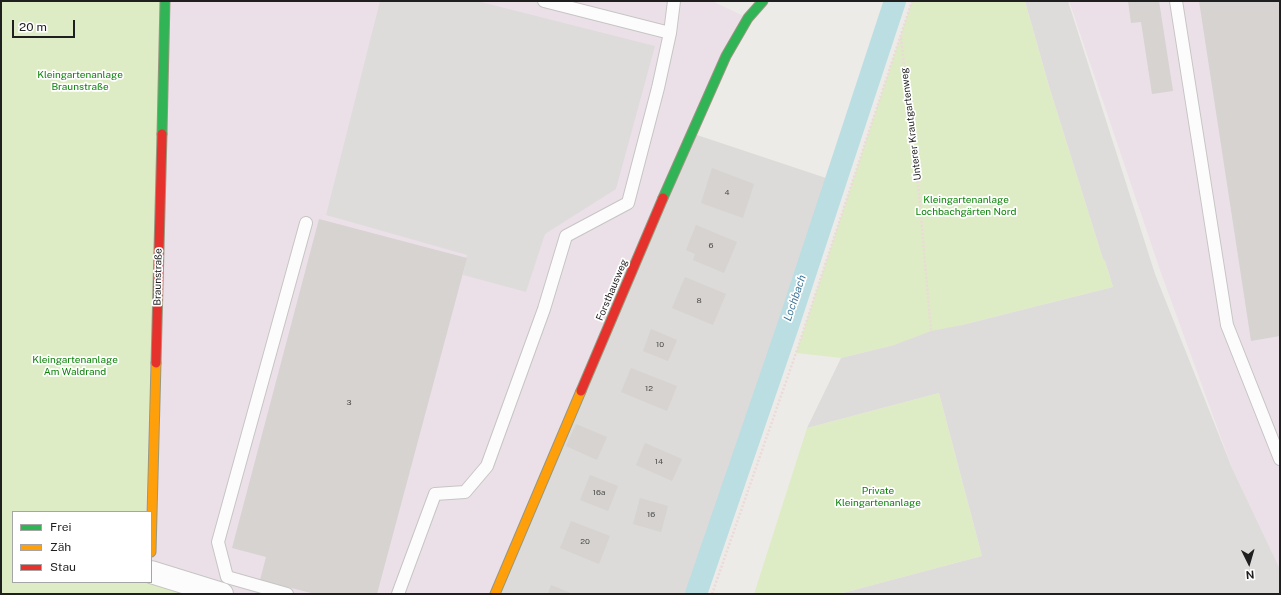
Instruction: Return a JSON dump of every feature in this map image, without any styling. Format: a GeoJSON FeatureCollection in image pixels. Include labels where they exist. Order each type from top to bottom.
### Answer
{"type":"FeatureCollection","features":[{"type":"Feature","properties":{"kind":"street","name":"Braunstraße"},"geometry":{"type":"LineString","coordinates":[[152,513],[165,1]]}},
{"type":"Feature","properties":{"kind":"street","name":"Forsthausweg"},"geometry":{"type":"LineString","coordinates":[[495,594],[691,133],[726,56],[748,18],[763,1]]}},
{"type":"Feature","properties":{"kind":"street"},"geometry":{"type":"LineString","coordinates":[[152,572],[222,594]]}},
{"type":"Feature","properties":{"kind":"lane"},"geometry":{"type":"LineString","coordinates":[[544,1],[670,32]]}},
{"type":"Feature","properties":{"kind":"lane"},"geometry":{"type":"LineString","coordinates":[[398,594],[435,494],[465,492],[487,466],[544,309],[566,236],[628,203],[658,88],[670,32],[674,1]]}},
{"type":"Feature","properties":{"kind":"lane"},"geometry":{"type":"LineString","coordinates":[[1176,1],[1227,325],[1280,459]]}},
{"type":"Feature","properties":{"kind":"lane"},"geometry":{"type":"LineString","coordinates":[[287,594],[227,576],[218,542],[306,223]]}},
{"type":"Feature","properties":{"kind":"path"},"geometry":{"type":"LineString","coordinates":[[712,594],[796,353],[912,1]]}},
{"type":"Feature","properties":{"kind":"path","name":"Unterer Krautgartenweg"},"geometry":{"type":"LineString","coordinates":[[901,36],[919,194],[931,331]]}},
{"type":"Feature","properties":{"kind":"shaded area"},"geometry":{"type":"Polygon","coordinates":[[[165,1],[712,1],[748,18],[495,594],[222,594],[152,572],[165,1]]]}},
{"type":"Feature","properties":{"kind":"shaded area"},"geometry":{"type":"Polygon","coordinates":[[[380,1],[477,1],[655,46],[616,189],[545,234],[526,292],[463,275],[467,255],[326,215],[380,1]]]}},
{"type":"Feature","properties":{"kind":"shaded area"},"geometry":{"type":"Polygon","coordinates":[[[1025,1],[1068,1],[1155,274],[1232,468],[1280,569],[1280,594],[839,594],[982,556],[939,393],[807,428],[841,358],[894,345],[931,331],[962,325],[1113,287],[1049,86],[1025,1]]]}},
{"type":"Feature","properties":{"kind":"shaded area"},"geometry":{"type":"Polygon","coordinates":[[[1069,1],[1280,1],[1280,569],[1232,468],[1161,273],[1069,1]]]}},
{"type":"Feature","properties":{"kind":"shaded area"},"geometry":{"type":"Polygon","coordinates":[[[691,133],[835,181],[788,326],[696,594],[495,594],[691,133]]]}},
{"type":"Feature","properties":{"kind":"green space"},"geometry":{"type":"Polygon","coordinates":[[[1,1],[161,1],[146,511],[12,511],[12,583],[152,582],[222,594],[1,594],[1,1]]]}},
{"type":"Feature","properties":{"kind":"green space","name":"Kleingartenanlage Lochbachgärten Nord"},"geometry":{"type":"Polygon","coordinates":[[[912,1],[1025,1],[1049,86],[1113,287],[962,325],[894,345],[841,358],[796,353],[912,1]]]}},
{"type":"Feature","properties":{"kind":"green space","name":"Private Kleingartenanlage"},"geometry":{"type":"Polygon","coordinates":[[[939,393],[982,556],[839,594],[754,594],[807,428],[939,393]]]}},
{"type":"Feature","properties":{"kind":"building"},"geometry":{"type":"Polygon","coordinates":[[[1128,1],[1159,1],[1173,91],[1152,94],[1141,22],[1131,23],[1128,1]]]}},
{"type":"Feature","properties":{"kind":"building"},"geometry":{"type":"Polygon","coordinates":[[[1199,1],[1280,1],[1280,336],[1251,341],[1199,1]]]}},
{"type":"Feature","properties":{"kind":"building"},"geometry":{"type":"Polygon","coordinates":[[[712,168],[754,184],[743,218],[701,203],[712,168]]]}},
{"type":"Feature","properties":{"kind":"building"},"geometry":{"type":"Polygon","coordinates":[[[319,219],[467,258],[377,594],[315,594],[260,580],[266,557],[232,548],[319,219]]]}},
{"type":"Feature","properties":{"kind":"building"},"geometry":{"type":"Polygon","coordinates":[[[696,225],[737,242],[724,273],[693,260],[695,254],[686,250],[696,225]]]}},
{"type":"Feature","properties":{"kind":"building"},"geometry":{"type":"Polygon","coordinates":[[[685,277],[726,294],[713,325],[672,308],[685,277]]]}},
{"type":"Feature","properties":{"kind":"building"},"geometry":{"type":"Polygon","coordinates":[[[651,329],[677,340],[668,361],[643,351],[651,329]]]}},
{"type":"Feature","properties":{"kind":"building"},"geometry":{"type":"Polygon","coordinates":[[[631,368],[677,386],[667,411],[621,392],[631,368]]]}},
{"type":"Feature","properties":{"kind":"building"},"geometry":{"type":"Polygon","coordinates":[[[576,424],[607,437],[597,460],[566,446],[576,424]]]}},
{"type":"Feature","properties":{"kind":"building"},"geometry":{"type":"Polygon","coordinates":[[[645,443],[682,459],[672,481],[636,465],[645,443]]]}},
{"type":"Feature","properties":{"kind":"building"},"geometry":{"type":"Polygon","coordinates":[[[590,475],[618,486],[608,511],[580,500],[590,475]]]}},
{"type":"Feature","properties":{"kind":"building"},"geometry":{"type":"Polygon","coordinates":[[[640,498],[668,506],[661,532],[633,524],[640,498]]]}},
{"type":"Feature","properties":{"kind":"building"},"geometry":{"type":"Polygon","coordinates":[[[571,521],[610,536],[599,564],[560,548],[571,521]]]}},
{"type":"Feature","properties":{"kind":"building"},"geometry":{"type":"Polygon","coordinates":[[[551,585],[573,594],[548,594],[551,585]]]}},
{"type":"Feature","properties":{"kind":"waterway","name":"Lochbach"},"geometry":{"type":"LineString","coordinates":[[696,594],[788,326],[895,1]]}},
{"type":"Feature","properties":{"kind":"traffic: fast"},"geometry":{"type":"LineString","coordinates":[[162,134],[165,1]]}},
{"type":"Feature","properties":{"kind":"traffic: fast"},"geometry":{"type":"LineString","coordinates":[[663,198],[726,56],[748,18],[763,1]]}},
{"type":"Feature","properties":{"kind":"traffic: slow"},"geometry":{"type":"LineString","coordinates":[[152,514],[156,363]]}},
{"type":"Feature","properties":{"kind":"traffic: slow"},"geometry":{"type":"LineString","coordinates":[[495,594],[581,391]]}},
{"type":"Feature","properties":{"kind":"traffic: jam"},"geometry":{"type":"LineString","coordinates":[[156,363],[162,134]]}},
{"type":"Feature","properties":{"kind":"traffic: jam"},"geometry":{"type":"LineString","coordinates":[[581,391],[663,198]]}},
{"type":"Feature","properties":{"kind":"park label","name":"Kleingartenanlage Braunstraße"},"geometry":{"type":"Point","coordinates":[80,80]}},
{"type":"Feature","properties":{"kind":"park label","name":"Kleingartenanlage Am Waldrand"},"geometry":{"type":"Point","coordinates":[75,366]}}]}
